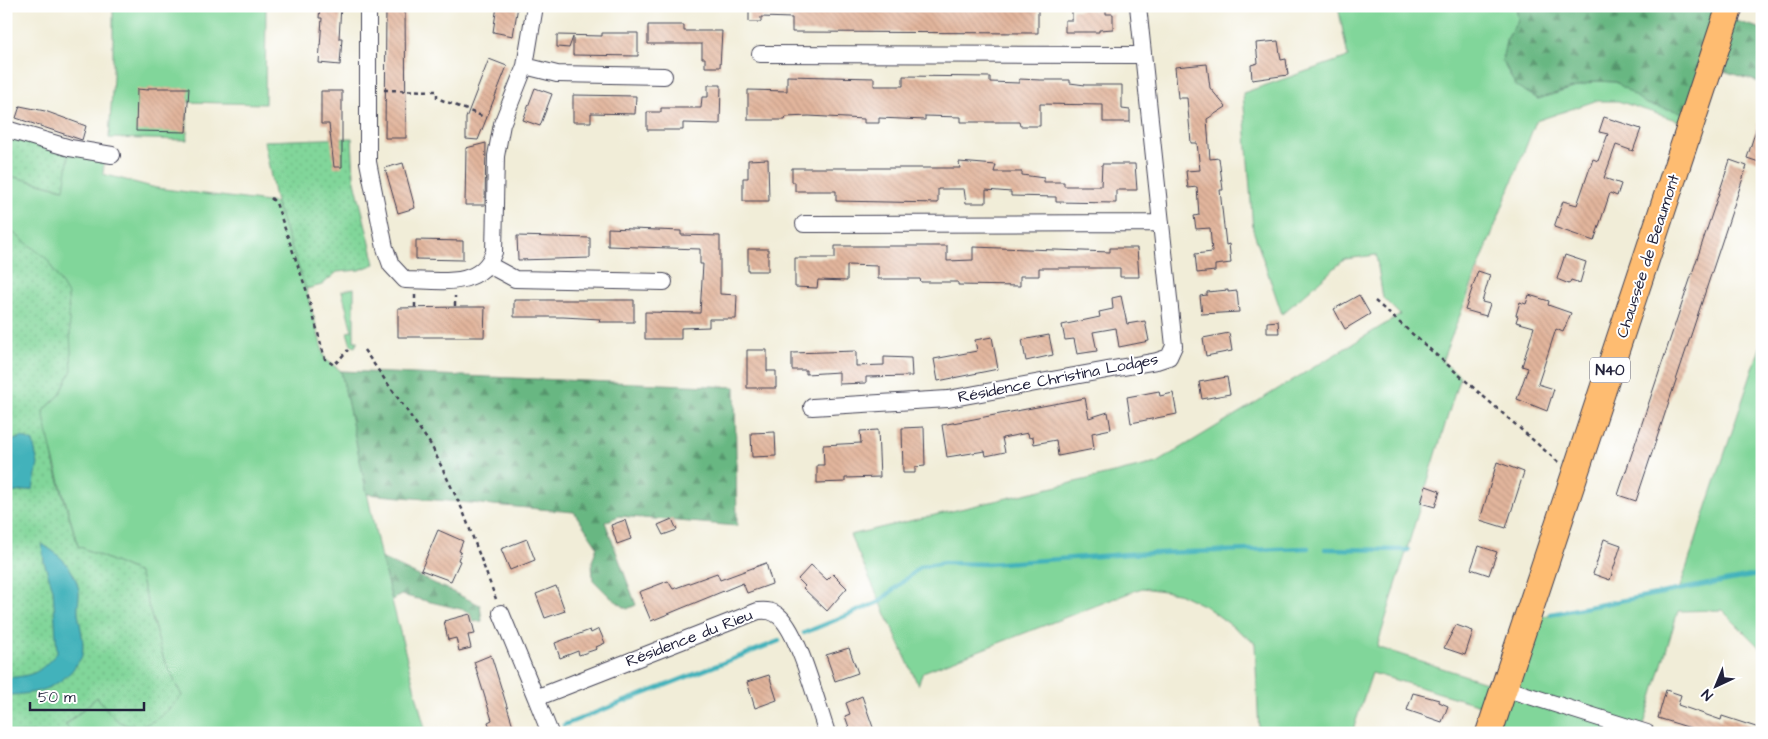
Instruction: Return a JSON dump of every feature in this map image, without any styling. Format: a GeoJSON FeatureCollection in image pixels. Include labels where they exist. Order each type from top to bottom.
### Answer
{"type":"FeatureCollection","features":[{"type":"Feature","properties":{"kind":"main road","name":"Chaussée de Beaumont"},"geometry":{"type":"LineString","coordinates":[[1489,733],[1730,6]]}},
{"type":"Feature","properties":{"kind":"street"},"geometry":{"type":"LineString","coordinates":[[368,6],[368,162],[385,248],[395,271],[405,280],[467,279],[482,272],[489,265],[494,252],[496,156],[502,124],[525,66],[535,6]]}},
{"type":"Feature","properties":{"kind":"street","name":"Résidence Christina Lodges"},"geometry":{"type":"LineString","coordinates":[[812,407],[948,399],[1157,361],[1169,357],[1174,346],[1138,6]]}},
{"type":"Feature","properties":{"kind":"street"},"geometry":{"type":"LineString","coordinates":[[760,54],[1142,55]]}},
{"type":"Feature","properties":{"kind":"street"},"geometry":{"type":"LineString","coordinates":[[525,66],[557,74],[664,76]]}},
{"type":"Feature","properties":{"kind":"street"},"geometry":{"type":"LineString","coordinates":[[6,129],[70,148],[112,155]]}},
{"type":"Feature","properties":{"kind":"street"},"geometry":{"type":"LineString","coordinates":[[804,224],[1160,223]]}},
{"type":"Feature","properties":{"kind":"street"},"geometry":{"type":"LineString","coordinates":[[489,265],[515,279],[664,282]]}},
{"type":"Feature","properties":{"kind":"street","name":"Résidence du Rieu"},"geometry":{"type":"LineString","coordinates":[[536,698],[758,611],[768,610],[781,618],[794,636],[827,733]]}},
{"type":"Feature","properties":{"kind":"street"},"geometry":{"type":"LineString","coordinates":[[501,612],[550,733]]}},
{"type":"Feature","properties":{"kind":"street"},"geometry":{"type":"LineString","coordinates":[[1504,688],[1647,733]]}},
{"type":"Feature","properties":{"kind":"path"},"geometry":{"type":"LineString","coordinates":[[367,90],[437,91],[437,98],[502,124]]}},
{"type":"Feature","properties":{"kind":"path"},"geometry":{"type":"LineString","coordinates":[[271,198],[276,204],[306,289],[325,359],[334,365],[348,350]]}},
{"type":"Feature","properties":{"kind":"path"},"geometry":{"type":"LineString","coordinates":[[1375,302],[1574,476]]}},
{"type":"Feature","properties":{"kind":"path"},"geometry":{"type":"LineString","coordinates":[[364,350],[431,445],[463,511],[501,612]]}},
{"type":"Feature","properties":{"kind":"green space"},"geometry":{"type":"Polygon","coordinates":[[[113,6],[266,6],[265,104],[187,102],[187,140],[109,138],[113,77],[113,6]]]}},
{"type":"Feature","properties":{"kind":"green space"},"geometry":{"type":"Polygon","coordinates":[[[1338,6],[1516,6],[1518,20],[1506,41],[1538,99],[1595,81],[1616,82],[1630,90],[1694,115],[1691,125],[1618,101],[1595,101],[1536,121],[1442,361],[1460,376],[1377,647],[1504,688],[1526,622],[1551,614],[1679,590],[1762,342],[1762,650],[1722,610],[1678,611],[1642,731],[1647,733],[1489,733],[1497,710],[1372,673],[1352,733],[1259,733],[1255,643],[1205,606],[1178,593],[1142,588],[923,672],[918,685],[850,535],[1156,463],[1400,315],[1383,298],[1376,255],[1345,259],[1282,314],[1253,230],[1243,93],[1348,57],[1338,6]]]}},
{"type":"Feature","properties":{"kind":"green space"},"geometry":{"type":"Polygon","coordinates":[[[1516,6],[1730,6],[1727,18],[1762,29],[1762,83],[1711,67],[1694,115],[1646,104],[1616,82],[1595,81],[1538,99],[1516,86],[1502,61],[1506,41],[1518,20],[1516,6]]]}},
{"type":"Feature","properties":{"kind":"green space"},"geometry":{"type":"Polygon","coordinates":[[[6,129],[70,148],[64,189],[6,175],[6,129]]]}},
{"type":"Feature","properties":{"kind":"green space"},"geometry":{"type":"Polygon","coordinates":[[[352,138],[354,177],[375,264],[359,270],[337,272],[322,285],[306,289],[276,203],[264,141],[352,138]]]}},
{"type":"Feature","properties":{"kind":"green space"},"geometry":{"type":"Polygon","coordinates":[[[70,148],[105,154],[103,174],[156,188],[276,203],[306,289],[325,359],[341,371],[381,558],[426,733],[74,733],[65,726],[97,697],[118,721],[182,696],[163,657],[139,573],[78,546],[45,429],[43,411],[59,396],[14,233],[6,233],[6,175],[63,189],[70,148]]]}},
{"type":"Feature","properties":{"kind":"green space"},"geometry":{"type":"Polygon","coordinates":[[[6,233],[14,233],[47,259],[68,295],[72,370],[59,396],[43,411],[55,468],[78,546],[139,573],[163,657],[182,696],[161,716],[145,725],[127,725],[118,721],[109,713],[97,697],[65,725],[74,733],[6,733],[6,233]]]}},
{"type":"Feature","properties":{"kind":"green space"},"geometry":{"type":"Polygon","coordinates":[[[354,288],[354,341],[358,341],[355,347],[351,345],[347,332],[352,331],[342,291],[354,288]]]}},
{"type":"Feature","properties":{"kind":"green space"},"geometry":{"type":"Polygon","coordinates":[[[341,371],[735,387],[737,526],[619,516],[605,522],[636,605],[627,609],[610,597],[593,580],[592,562],[597,546],[574,512],[367,494],[341,371]]]}},
{"type":"Feature","properties":{"kind":"green space"},"geometry":{"type":"Polygon","coordinates":[[[381,558],[480,605],[482,621],[473,622],[470,613],[465,610],[401,595],[392,600],[381,558]]]}},
{"type":"Feature","properties":{"kind":"water"},"geometry":{"type":"Polygon","coordinates":[[[22,437],[33,442],[38,464],[33,489],[6,494],[6,443],[22,437]]]}},
{"type":"Feature","properties":{"kind":"water"},"geometry":{"type":"Polygon","coordinates":[[[42,544],[56,553],[66,563],[77,582],[79,590],[78,613],[83,639],[82,656],[70,673],[54,685],[36,692],[6,695],[6,678],[24,676],[35,672],[57,653],[53,589],[44,562],[42,544]]]}},
{"type":"Feature","properties":{"kind":"building"},"geometry":{"type":"Polygon","coordinates":[[[320,6],[341,6],[339,38],[342,38],[340,65],[319,63],[322,18],[319,18],[320,6]]]}},
{"type":"Feature","properties":{"kind":"building"},"geometry":{"type":"Polygon","coordinates":[[[386,6],[405,6],[406,138],[385,138],[386,6]]]}},
{"type":"Feature","properties":{"kind":"building"},"geometry":{"type":"Polygon","coordinates":[[[497,6],[518,6],[513,36],[493,32],[497,6]]]}},
{"type":"Feature","properties":{"kind":"building"},"geometry":{"type":"Polygon","coordinates":[[[749,6],[1038,6],[1038,33],[792,32],[792,18],[761,17],[761,22],[749,22],[749,6]]]}},
{"type":"Feature","properties":{"kind":"building"},"geometry":{"type":"Polygon","coordinates":[[[1072,10],[1106,10],[1106,14],[1113,14],[1113,29],[1099,30],[1099,32],[1065,32],[1065,20],[1072,20],[1072,10]]]}},
{"type":"Feature","properties":{"kind":"building"},"geometry":{"type":"Polygon","coordinates":[[[648,25],[684,25],[684,31],[722,31],[720,67],[705,67],[705,58],[702,58],[702,44],[648,44],[648,25]]]}},
{"type":"Feature","properties":{"kind":"building"},"geometry":{"type":"Polygon","coordinates":[[[602,33],[638,33],[638,56],[573,55],[573,37],[569,48],[557,47],[557,35],[602,36],[602,33]]]}},
{"type":"Feature","properties":{"kind":"building"},"geometry":{"type":"Polygon","coordinates":[[[1278,41],[1281,60],[1286,59],[1288,75],[1252,80],[1251,65],[1258,63],[1256,43],[1278,41]]]}},
{"type":"Feature","properties":{"kind":"building"},"geometry":{"type":"Polygon","coordinates":[[[489,59],[507,66],[478,140],[466,139],[466,118],[489,59]]]}},
{"type":"Feature","properties":{"kind":"building"},"geometry":{"type":"Polygon","coordinates":[[[1207,64],[1210,88],[1226,107],[1207,119],[1210,159],[1219,158],[1223,190],[1220,190],[1226,245],[1229,244],[1231,263],[1215,265],[1215,271],[1197,273],[1195,254],[1212,252],[1210,228],[1196,229],[1194,216],[1199,215],[1197,187],[1188,188],[1186,171],[1200,170],[1197,143],[1191,143],[1187,98],[1178,98],[1175,67],[1207,64]]]}},
{"type":"Feature","properties":{"kind":"building"},"geometry":{"type":"Polygon","coordinates":[[[787,76],[874,78],[874,86],[903,86],[903,76],[990,77],[990,82],[1019,83],[1019,79],[1070,80],[1070,83],[1085,85],[1122,85],[1122,109],[1130,110],[1130,122],[1103,122],[1103,105],[1040,104],[1040,126],[1020,126],[1019,122],[961,122],[961,117],[925,116],[925,120],[879,118],[879,123],[864,123],[864,119],[809,116],[786,117],[785,120],[748,120],[748,90],[787,91],[787,76]]]}},
{"type":"Feature","properties":{"kind":"building"},"geometry":{"type":"Polygon","coordinates":[[[708,85],[721,85],[720,124],[683,123],[683,130],[647,130],[647,112],[661,112],[661,108],[701,108],[702,97],[708,97],[708,85]]]}},
{"type":"Feature","properties":{"kind":"building"},"geometry":{"type":"Polygon","coordinates":[[[148,88],[189,88],[186,132],[136,131],[137,89],[148,90],[148,88]]]}},
{"type":"Feature","properties":{"kind":"building"},"geometry":{"type":"Polygon","coordinates":[[[535,88],[552,94],[540,126],[523,120],[535,88]]]}},
{"type":"Feature","properties":{"kind":"building"},"geometry":{"type":"Polygon","coordinates":[[[321,91],[342,91],[342,167],[334,167],[329,124],[321,124],[321,91]]]}},
{"type":"Feature","properties":{"kind":"building"},"geometry":{"type":"Polygon","coordinates":[[[573,95],[636,96],[635,114],[591,113],[591,122],[573,122],[573,95]]]}},
{"type":"Feature","properties":{"kind":"building"},"geometry":{"type":"Polygon","coordinates":[[[20,106],[45,111],[86,126],[82,140],[16,118],[20,106]]]}},
{"type":"Feature","properties":{"kind":"building"},"geometry":{"type":"Polygon","coordinates":[[[1604,117],[1641,129],[1633,151],[1616,145],[1604,178],[1621,184],[1617,196],[1610,193],[1594,241],[1554,227],[1563,201],[1577,205],[1593,159],[1598,161],[1608,134],[1599,132],[1604,117]]]}},
{"type":"Feature","properties":{"kind":"building"},"geometry":{"type":"Polygon","coordinates":[[[1759,120],[1762,120],[1762,163],[1747,158],[1759,120]]]}},
{"type":"Feature","properties":{"kind":"building"},"geometry":{"type":"Polygon","coordinates":[[[486,143],[485,205],[465,205],[466,148],[486,143]]]}},
{"type":"Feature","properties":{"kind":"building"},"geometry":{"type":"Polygon","coordinates":[[[768,159],[769,201],[743,201],[743,178],[748,178],[748,160],[768,159]]]}},
{"type":"Feature","properties":{"kind":"building"},"geometry":{"type":"Polygon","coordinates":[[[1730,160],[1747,166],[1636,501],[1618,495],[1730,160]]]}},
{"type":"Feature","properties":{"kind":"building"},"geometry":{"type":"Polygon","coordinates":[[[959,162],[996,165],[994,172],[1022,172],[1022,175],[1044,178],[1044,182],[1064,182],[1064,186],[1101,186],[1102,164],[1135,164],[1137,190],[1116,190],[1116,203],[1056,202],[1056,197],[1011,196],[1011,192],[986,190],[986,203],[966,203],[964,189],[938,189],[938,203],[836,201],[836,191],[795,191],[795,182],[792,182],[792,168],[960,168],[959,162]]]}},
{"type":"Feature","properties":{"kind":"building"},"geometry":{"type":"Polygon","coordinates":[[[403,163],[415,208],[398,213],[385,168],[403,163]]]}},
{"type":"Feature","properties":{"kind":"building"},"geometry":{"type":"Polygon","coordinates":[[[608,228],[681,231],[681,235],[720,236],[720,294],[737,295],[736,319],[709,319],[709,327],[681,328],[681,339],[645,339],[645,312],[700,313],[703,264],[700,264],[700,249],[608,246],[608,228]]]}},
{"type":"Feature","properties":{"kind":"building"},"geometry":{"type":"Polygon","coordinates":[[[517,236],[590,238],[590,258],[518,260],[517,236]]]}},
{"type":"Feature","properties":{"kind":"building"},"geometry":{"type":"Polygon","coordinates":[[[416,240],[463,241],[463,260],[416,259],[416,240]]]}},
{"type":"Feature","properties":{"kind":"building"},"geometry":{"type":"Polygon","coordinates":[[[835,246],[947,246],[947,261],[973,260],[973,247],[1110,252],[1110,248],[1137,248],[1139,277],[1120,277],[1120,268],[1039,268],[1039,276],[1020,276],[1020,286],[958,285],[958,282],[921,282],[920,279],[878,279],[878,266],[847,265],[847,281],[818,280],[817,288],[795,287],[795,258],[835,258],[835,246]]]}},
{"type":"Feature","properties":{"kind":"building"},"geometry":{"type":"Polygon","coordinates":[[[748,249],[768,249],[768,271],[748,271],[748,249]]]}},
{"type":"Feature","properties":{"kind":"building"},"geometry":{"type":"Polygon","coordinates":[[[1565,255],[1586,262],[1580,283],[1571,280],[1569,284],[1557,279],[1565,255]]]}},
{"type":"Feature","properties":{"kind":"building"},"geometry":{"type":"Polygon","coordinates":[[[1478,271],[1490,275],[1482,302],[1490,304],[1486,316],[1465,310],[1478,271]]]}},
{"type":"Feature","properties":{"kind":"building"},"geometry":{"type":"Polygon","coordinates":[[[1228,290],[1228,292],[1237,291],[1239,312],[1202,314],[1200,296],[1207,295],[1207,292],[1228,290]]]}},
{"type":"Feature","properties":{"kind":"building"},"geometry":{"type":"Polygon","coordinates":[[[1359,295],[1370,314],[1345,329],[1334,309],[1359,295]]]}},
{"type":"Feature","properties":{"kind":"building"},"geometry":{"type":"Polygon","coordinates":[[[1529,295],[1549,301],[1548,305],[1571,313],[1563,332],[1556,329],[1538,384],[1554,389],[1547,411],[1517,399],[1528,368],[1522,366],[1534,327],[1516,322],[1518,316],[1516,315],[1520,302],[1526,304],[1529,295]]]}},
{"type":"Feature","properties":{"kind":"building"},"geometry":{"type":"Polygon","coordinates":[[[1121,296],[1127,324],[1145,321],[1149,341],[1119,347],[1116,328],[1093,332],[1097,351],[1077,354],[1074,339],[1065,340],[1062,325],[1100,317],[1099,312],[1113,309],[1112,298],[1121,296]]]}},
{"type":"Feature","properties":{"kind":"building"},"geometry":{"type":"Polygon","coordinates":[[[514,300],[634,300],[634,322],[599,322],[600,319],[563,317],[514,317],[514,300]]]}},
{"type":"Feature","properties":{"kind":"building"},"geometry":{"type":"Polygon","coordinates":[[[485,307],[484,337],[398,337],[398,308],[485,307]]]}},
{"type":"Feature","properties":{"kind":"building"},"geometry":{"type":"Polygon","coordinates":[[[1278,321],[1279,333],[1267,333],[1267,322],[1278,321]]]}},
{"type":"Feature","properties":{"kind":"building"},"geometry":{"type":"Polygon","coordinates":[[[1229,333],[1232,351],[1206,356],[1203,338],[1229,333]]]}},
{"type":"Feature","properties":{"kind":"building"},"geometry":{"type":"Polygon","coordinates":[[[1049,335],[1053,355],[1026,361],[1022,340],[1049,335]]]}},
{"type":"Feature","properties":{"kind":"building"},"geometry":{"type":"Polygon","coordinates":[[[992,337],[998,369],[938,381],[934,359],[977,351],[975,340],[992,337]]]}},
{"type":"Feature","properties":{"kind":"building"},"geometry":{"type":"Polygon","coordinates":[[[747,350],[767,350],[767,371],[776,371],[776,388],[747,388],[747,350]]]}},
{"type":"Feature","properties":{"kind":"building"},"geometry":{"type":"Polygon","coordinates":[[[856,351],[856,366],[884,365],[884,357],[911,358],[912,376],[866,377],[866,383],[839,384],[839,372],[806,374],[806,370],[792,370],[792,353],[856,351]]]}},
{"type":"Feature","properties":{"kind":"building"},"geometry":{"type":"Polygon","coordinates":[[[1227,377],[1230,394],[1202,399],[1199,382],[1227,377]]]}},
{"type":"Feature","properties":{"kind":"building"},"geometry":{"type":"Polygon","coordinates":[[[1159,391],[1160,396],[1173,393],[1177,414],[1131,423],[1127,397],[1159,391]]]}},
{"type":"Feature","properties":{"kind":"building"},"geometry":{"type":"Polygon","coordinates":[[[1085,398],[1089,418],[1108,412],[1111,429],[1092,433],[1094,449],[1058,456],[1056,440],[1034,444],[1033,437],[1029,438],[1028,433],[1002,438],[1005,452],[986,456],[985,451],[947,457],[942,425],[1085,398]]]}},
{"type":"Feature","properties":{"kind":"building"},"geometry":{"type":"Polygon","coordinates":[[[924,427],[925,466],[915,467],[915,473],[903,473],[902,428],[924,427]]]}},
{"type":"Feature","properties":{"kind":"building"},"geometry":{"type":"Polygon","coordinates":[[[878,430],[880,477],[845,478],[845,482],[817,483],[817,465],[824,465],[823,445],[861,443],[860,431],[878,430]]]}},
{"type":"Feature","properties":{"kind":"building"},"geometry":{"type":"Polygon","coordinates":[[[775,432],[776,456],[752,457],[751,433],[775,432]]]}},
{"type":"Feature","properties":{"kind":"building"},"geometry":{"type":"Polygon","coordinates":[[[1497,462],[1524,472],[1506,528],[1480,520],[1497,462]]]}},
{"type":"Feature","properties":{"kind":"building"},"geometry":{"type":"Polygon","coordinates":[[[1426,486],[1440,491],[1435,507],[1421,503],[1426,486]]]}},
{"type":"Feature","properties":{"kind":"building"},"geometry":{"type":"Polygon","coordinates":[[[672,519],[677,530],[663,535],[658,525],[672,519]]]}},
{"type":"Feature","properties":{"kind":"building"},"geometry":{"type":"Polygon","coordinates":[[[625,520],[631,539],[617,544],[611,525],[625,520]]]}},
{"type":"Feature","properties":{"kind":"building"},"geometry":{"type":"Polygon","coordinates":[[[438,530],[463,541],[459,551],[461,552],[458,560],[460,561],[451,581],[421,570],[438,530]]]}},
{"type":"Feature","properties":{"kind":"building"},"geometry":{"type":"Polygon","coordinates":[[[527,539],[535,560],[510,570],[501,549],[527,539]]]}},
{"type":"Feature","properties":{"kind":"building"},"geometry":{"type":"Polygon","coordinates":[[[1604,539],[1621,545],[1610,580],[1593,574],[1604,539]]]}},
{"type":"Feature","properties":{"kind":"building"},"geometry":{"type":"Polygon","coordinates":[[[1479,546],[1497,552],[1489,575],[1471,569],[1479,546]]]}},
{"type":"Feature","properties":{"kind":"building"},"geometry":{"type":"Polygon","coordinates":[[[766,563],[772,584],[747,593],[743,583],[651,621],[639,592],[668,581],[673,589],[717,573],[720,580],[766,563]]]}},
{"type":"Feature","properties":{"kind":"building"},"geometry":{"type":"Polygon","coordinates":[[[811,565],[827,580],[833,574],[847,588],[827,611],[803,588],[805,586],[798,579],[811,565]]]}},
{"type":"Feature","properties":{"kind":"building"},"geometry":{"type":"Polygon","coordinates":[[[556,586],[565,611],[545,618],[536,594],[556,586]]]}},
{"type":"Feature","properties":{"kind":"building"},"geometry":{"type":"Polygon","coordinates":[[[470,614],[475,634],[468,635],[471,648],[459,651],[456,638],[448,640],[444,621],[470,614]]]}},
{"type":"Feature","properties":{"kind":"building"},"geometry":{"type":"Polygon","coordinates":[[[1456,625],[1473,631],[1465,655],[1444,648],[1456,625]]]}},
{"type":"Feature","properties":{"kind":"building"},"geometry":{"type":"Polygon","coordinates":[[[599,629],[605,643],[596,647],[597,649],[579,655],[578,651],[560,658],[555,643],[590,630],[591,633],[599,629]]]}},
{"type":"Feature","properties":{"kind":"building"},"geometry":{"type":"Polygon","coordinates":[[[849,648],[858,673],[835,681],[826,655],[849,648]]]}},
{"type":"Feature","properties":{"kind":"building"},"geometry":{"type":"Polygon","coordinates":[[[491,655],[514,729],[504,733],[492,733],[488,722],[492,720],[474,662],[491,655]]]}},
{"type":"Feature","properties":{"kind":"building"},"geometry":{"type":"Polygon","coordinates":[[[769,675],[777,700],[755,708],[747,682],[769,675]]]}},
{"type":"Feature","properties":{"kind":"building"},"geometry":{"type":"Polygon","coordinates":[[[1666,690],[1681,695],[1678,705],[1721,720],[1722,716],[1762,729],[1762,733],[1707,733],[1658,718],[1666,690]]]}},
{"type":"Feature","properties":{"kind":"building"},"geometry":{"type":"Polygon","coordinates":[[[1413,693],[1439,700],[1439,702],[1448,706],[1442,722],[1407,710],[1413,693]]]}},
{"type":"Feature","properties":{"kind":"building"},"geometry":{"type":"Polygon","coordinates":[[[862,696],[875,733],[851,733],[845,716],[850,714],[846,703],[862,696]]]}},
{"type":"Feature","properties":{"kind":"waterway"},"geometry":{"type":"LineString","coordinates":[[804,633],[879,602],[920,567],[944,563],[987,564],[1128,554],[1308,548]]}},
{"type":"Feature","properties":{"kind":"waterway"},"geometry":{"type":"LineString","coordinates":[[1325,549],[1408,550]]}},
{"type":"Feature","properties":{"kind":"waterway"},"geometry":{"type":"LineString","coordinates":[[1551,614],[1762,574]]}},
{"type":"Feature","properties":{"kind":"waterway"},"geometry":{"type":"LineString","coordinates":[[564,725],[779,641]]}}]}
